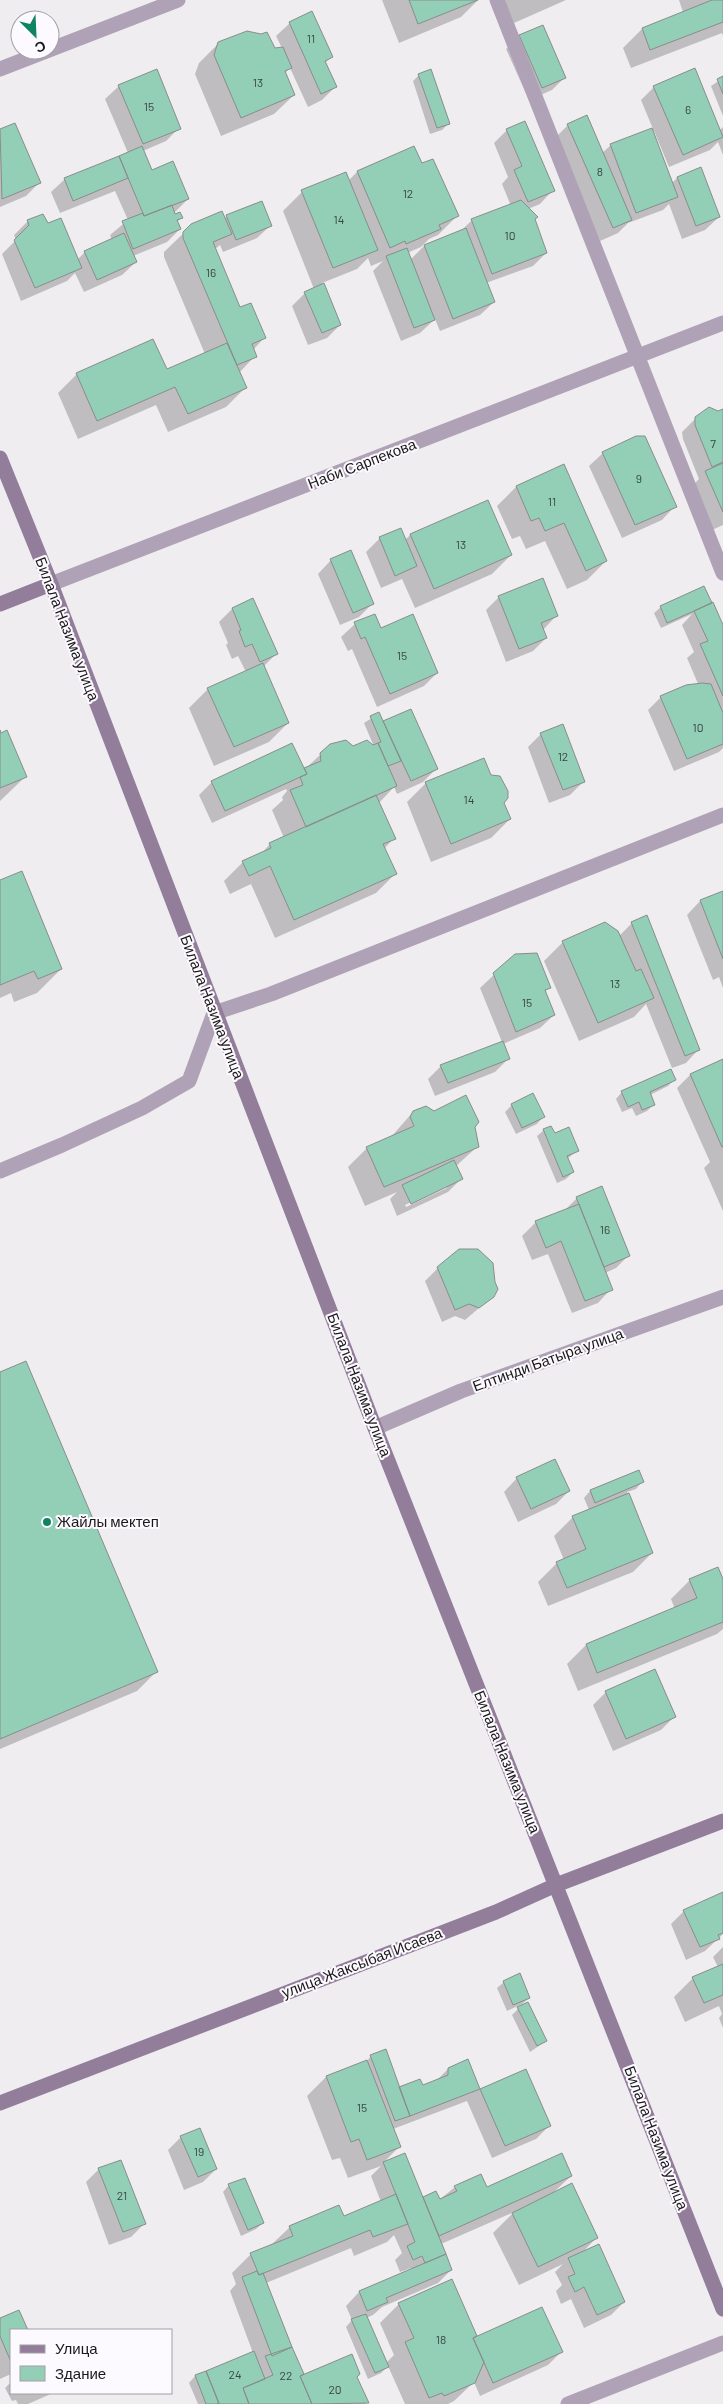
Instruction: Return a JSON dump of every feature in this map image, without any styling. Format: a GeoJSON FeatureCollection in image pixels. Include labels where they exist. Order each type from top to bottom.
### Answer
{"type":"FeatureCollection","features":[{"type":"Feature","properties":{"kind":"street"},"geometry":{"type":"LineString","coordinates":[[0,70],[178,0]]}},
{"type":"Feature","properties":{"kind":"street"},"geometry":{"type":"LineString","coordinates":[[497,0],[723,573]]}},
{"type":"Feature","properties":{"kind":"street","name":"Наби Сарпекова"},"geometry":{"type":"LineString","coordinates":[[0,604],[723,323]]}},
{"type":"Feature","properties":{"kind":"street","name":"Билала Назима улица"},"geometry":{"type":"LineString","coordinates":[[0,458],[51,584],[214,1013],[375,1428],[723,2309]]}},
{"type":"Feature","properties":{"kind":"street"},"geometry":{"type":"LineString","coordinates":[[0,1170],[142,1108],[189,1081],[214,1013],[271,994],[723,815]]}},
{"type":"Feature","properties":{"kind":"street","name":"Елтинди Батыра улица"},"geometry":{"type":"LineString","coordinates":[[375,1428],[461,1391],[723,1297]]}},
{"type":"Feature","properties":{"kind":"street","name":"улица Жаксыбая Исаева"},"geometry":{"type":"LineString","coordinates":[[0,2103],[486,1916],[556,1886],[723,1821]]}},
{"type":"Feature","properties":{"kind":"street"},"geometry":{"type":"LineString","coordinates":[[568,2404],[723,2343]]}},
{"type":"Feature","properties":{"kind":"building"},"geometry":{"type":"Polygon","coordinates":[[[409,0],[478,0],[418,24],[409,0]]]}},
{"type":"Feature","properties":{"kind":"building"},"geometry":{"type":"Polygon","coordinates":[[[712,0],[723,0],[723,22],[650,50],[642,28],[712,0]]]}},
{"type":"Feature","properties":{"kind":"building"},"geometry":{"type":"Polygon","coordinates":[[[312,11],[333,57],[325,61],[337,87],[321,94],[289,22],[312,11]]]}},
{"type":"Feature","properties":{"kind":"building"},"geometry":{"type":"Polygon","coordinates":[[[543,25],[566,78],[542,88],[519,35],[543,25]]]}},
{"type":"Feature","properties":{"kind":"building"},"geometry":{"type":"Polygon","coordinates":[[[247,31],[261,34],[267,32],[275,48],[283,47],[292,68],[285,71],[295,95],[241,118],[214,55],[218,42],[247,31]]]}},
{"type":"Feature","properties":{"kind":"building"},"geometry":{"type":"Polygon","coordinates":[[[695,68],[723,137],[683,155],[653,86],[695,68]]]}},
{"type":"Feature","properties":{"kind":"building"},"geometry":{"type":"Polygon","coordinates":[[[157,69],[181,129],[143,144],[118,85],[157,69]]]}},
{"type":"Feature","properties":{"kind":"building"},"geometry":{"type":"Polygon","coordinates":[[[431,69],[450,124],[437,128],[418,74],[431,69]]]}},
{"type":"Feature","properties":{"kind":"building"},"geometry":{"type":"Polygon","coordinates":[[[723,76],[723,94],[717,79],[723,76]]]}},
{"type":"Feature","properties":{"kind":"building"},"geometry":{"type":"Polygon","coordinates":[[[587,115],[632,220],[613,228],[567,124],[587,115]]]}},
{"type":"Feature","properties":{"kind":"building"},"geometry":{"type":"Polygon","coordinates":[[[525,121],[555,191],[528,202],[514,170],[522,166],[506,129],[525,121]]]}},
{"type":"Feature","properties":{"kind":"building"},"geometry":{"type":"Polygon","coordinates":[[[15,123],[41,183],[2,199],[0,129],[15,123]]]}},
{"type":"Feature","properties":{"kind":"building"},"geometry":{"type":"Polygon","coordinates":[[[652,128],[678,197],[636,213],[610,144],[652,128]]]}},
{"type":"Feature","properties":{"kind":"building"},"geometry":{"type":"Polygon","coordinates":[[[142,146],[152,170],[173,161],[189,199],[144,216],[119,156],[142,146]]]}},
{"type":"Feature","properties":{"kind":"building"},"geometry":{"type":"Polygon","coordinates":[[[414,146],[422,163],[433,159],[459,216],[439,225],[441,229],[406,244],[405,241],[390,248],[357,171],[414,146]]]}},
{"type":"Feature","properties":{"kind":"building"},"geometry":{"type":"Polygon","coordinates":[[[119,156],[128,178],[73,201],[64,178],[119,156]]]}},
{"type":"Feature","properties":{"kind":"building"},"geometry":{"type":"Polygon","coordinates":[[[701,167],[720,217],[696,226],[677,177],[701,167]]]}},
{"type":"Feature","properties":{"kind":"building"},"geometry":{"type":"Polygon","coordinates":[[[346,172],[378,250],[333,268],[301,190],[346,172]]]}},
{"type":"Feature","properties":{"kind":"building"},"geometry":{"type":"Polygon","coordinates":[[[521,200],[538,217],[535,219],[547,253],[492,274],[471,219],[521,200]]]}},
{"type":"Feature","properties":{"kind":"building"},"geometry":{"type":"Polygon","coordinates":[[[262,201],[272,226],[236,240],[226,215],[262,201]]]}},
{"type":"Feature","properties":{"kind":"building"},"geometry":{"type":"Polygon","coordinates":[[[172,205],[175,214],[180,212],[183,218],[177,220],[181,229],[133,249],[122,221],[143,213],[144,216],[172,205]]]}},
{"type":"Feature","properties":{"kind":"building"},"geometry":{"type":"Polygon","coordinates":[[[222,211],[232,234],[213,242],[240,307],[251,303],[266,338],[252,344],[257,357],[237,365],[183,238],[183,232],[191,224],[222,211]]]}},
{"type":"Feature","properties":{"kind":"building"},"geometry":{"type":"Polygon","coordinates":[[[43,214],[48,223],[61,218],[82,268],[35,288],[14,240],[29,225],[27,220],[43,214]]]}},
{"type":"Feature","properties":{"kind":"building"},"geometry":{"type":"Polygon","coordinates":[[[466,228],[495,302],[453,319],[424,245],[466,228]]]}},
{"type":"Feature","properties":{"kind":"building"},"geometry":{"type":"Polygon","coordinates":[[[124,233],[137,262],[97,280],[84,251],[124,233]]]}},
{"type":"Feature","properties":{"kind":"building"},"geometry":{"type":"Polygon","coordinates":[[[407,248],[435,320],[414,328],[386,256],[407,248]]]}},
{"type":"Feature","properties":{"kind":"building"},"geometry":{"type":"Polygon","coordinates":[[[324,283],[341,325],[322,333],[304,292],[324,283]]]}},
{"type":"Feature","properties":{"kind":"building"},"geometry":{"type":"Polygon","coordinates":[[[153,339],[167,369],[227,343],[247,388],[188,414],[175,387],[97,421],[76,373],[153,339]]]}},
{"type":"Feature","properties":{"kind":"building"},"geometry":{"type":"Polygon","coordinates":[[[709,407],[718,411],[723,409],[723,462],[712,467],[695,425],[695,417],[709,407]]]}},
{"type":"Feature","properties":{"kind":"building"},"geometry":{"type":"Polygon","coordinates":[[[636,436],[645,436],[677,507],[635,525],[602,452],[636,436]]]}},
{"type":"Feature","properties":{"kind":"building"},"geometry":{"type":"Polygon","coordinates":[[[723,463],[723,512],[705,471],[723,463]]]}},
{"type":"Feature","properties":{"kind":"building"},"geometry":{"type":"Polygon","coordinates":[[[564,464],[607,561],[586,571],[564,523],[545,531],[539,518],[531,521],[516,486],[564,464]]]}},
{"type":"Feature","properties":{"kind":"building"},"geometry":{"type":"Polygon","coordinates":[[[488,500],[512,555],[434,589],[410,534],[488,500]]]}},
{"type":"Feature","properties":{"kind":"building"},"geometry":{"type":"Polygon","coordinates":[[[401,528],[417,566],[395,576],[379,537],[401,528]]]}},
{"type":"Feature","properties":{"kind":"building"},"geometry":{"type":"Polygon","coordinates":[[[351,550],[374,604],[353,613],[330,559],[351,550]]]}},
{"type":"Feature","properties":{"kind":"building"},"geometry":{"type":"Polygon","coordinates":[[[543,578],[558,616],[541,623],[547,638],[519,649],[498,596],[543,578]]]}},
{"type":"Feature","properties":{"kind":"building"},"geometry":{"type":"Polygon","coordinates":[[[704,586],[712,603],[667,623],[660,606],[704,586]]]}},
{"type":"Feature","properties":{"kind":"building"},"geometry":{"type":"Polygon","coordinates":[[[253,598],[278,654],[260,662],[252,644],[245,647],[239,631],[241,630],[232,608],[253,598]]]}},
{"type":"Feature","properties":{"kind":"building"},"geometry":{"type":"Polygon","coordinates":[[[713,602],[723,625],[723,696],[700,644],[708,641],[694,611],[713,602]]]}},
{"type":"Feature","properties":{"kind":"building"},"geometry":{"type":"Polygon","coordinates":[[[375,614],[381,628],[413,614],[438,673],[390,694],[365,637],[361,639],[354,622],[375,614]]]}},
{"type":"Feature","properties":{"kind":"building"},"geometry":{"type":"Polygon","coordinates":[[[263,663],[289,723],[234,747],[207,688],[263,663]]]}},
{"type":"Feature","properties":{"kind":"building"},"geometry":{"type":"Polygon","coordinates":[[[711,684],[723,713],[723,744],[687,759],[660,696],[686,685],[711,684]]]}},
{"type":"Feature","properties":{"kind":"building"},"geometry":{"type":"Polygon","coordinates":[[[411,709],[438,769],[411,781],[383,721],[411,709]]]}},
{"type":"Feature","properties":{"kind":"building"},"geometry":{"type":"Polygon","coordinates":[[[379,712],[401,761],[388,766],[378,743],[381,742],[370,716],[379,712]]]}},
{"type":"Feature","properties":{"kind":"building"},"geometry":{"type":"Polygon","coordinates":[[[563,724],[585,782],[563,790],[540,733],[563,724]]]}},
{"type":"Feature","properties":{"kind":"building"},"geometry":{"type":"Polygon","coordinates":[[[0,730],[1,733],[7,730],[27,777],[0,788],[0,730]]]}},
{"type":"Feature","properties":{"kind":"building"},"geometry":{"type":"Polygon","coordinates":[[[346,740],[353,746],[367,740],[373,745],[378,743],[397,786],[306,827],[290,790],[303,785],[300,777],[307,774],[304,768],[321,761],[320,753],[330,744],[346,740]]]}},
{"type":"Feature","properties":{"kind":"building"},"geometry":{"type":"Polygon","coordinates":[[[292,743],[307,774],[225,811],[211,781],[292,743]]]}},
{"type":"Feature","properties":{"kind":"building"},"geometry":{"type":"Polygon","coordinates":[[[484,758],[491,775],[500,776],[508,791],[508,798],[504,803],[511,819],[451,844],[425,782],[484,758]]]}},
{"type":"Feature","properties":{"kind":"building"},"geometry":{"type":"Polygon","coordinates":[[[376,795],[396,839],[383,844],[397,874],[294,920],[270,866],[249,876],[242,861],[271,848],[269,843],[376,795]]]}},
{"type":"Feature","properties":{"kind":"building"},"geometry":{"type":"Polygon","coordinates":[[[22,871],[62,969],[38,979],[34,971],[0,985],[0,880],[22,871]]]}},
{"type":"Feature","properties":{"kind":"building"},"geometry":{"type":"Polygon","coordinates":[[[723,891],[723,959],[700,900],[723,891]]]}},
{"type":"Feature","properties":{"kind":"building"},"geometry":{"type":"Polygon","coordinates":[[[647,915],[700,1050],[685,1056],[631,922],[647,915]]]}},
{"type":"Feature","properties":{"kind":"building"},"geometry":{"type":"Polygon","coordinates":[[[605,922],[618,931],[636,971],[641,969],[654,998],[598,1023],[562,941],[605,922]]]}},
{"type":"Feature","properties":{"kind":"building"},"geometry":{"type":"Polygon","coordinates":[[[537,953],[551,988],[545,990],[555,1015],[516,1032],[493,973],[515,954],[537,953]]]}},
{"type":"Feature","properties":{"kind":"building"},"geometry":{"type":"Polygon","coordinates":[[[503,1041],[510,1059],[448,1083],[440,1065],[503,1041]]]}},
{"type":"Feature","properties":{"kind":"building"},"geometry":{"type":"Polygon","coordinates":[[[723,1059],[723,1147],[722,1147],[690,1074],[723,1059]]]}},
{"type":"Feature","properties":{"kind":"building"},"geometry":{"type":"Polygon","coordinates":[[[671,1069],[676,1080],[650,1092],[655,1105],[642,1110],[639,1102],[628,1107],[621,1091],[671,1069]]]}},
{"type":"Feature","properties":{"kind":"building"},"geometry":{"type":"Polygon","coordinates":[[[533,1093],[545,1117],[522,1128],[511,1104],[533,1093]]]}},
{"type":"Feature","properties":{"kind":"building"},"geometry":{"type":"Polygon","coordinates":[[[466,1095],[479,1122],[475,1127],[479,1147],[384,1187],[366,1147],[414,1126],[410,1117],[413,1111],[426,1106],[434,1111],[466,1095]]]}},
{"type":"Feature","properties":{"kind":"building"},"geometry":{"type":"Polygon","coordinates":[[[551,1126],[555,1133],[569,1127],[579,1151],[567,1156],[574,1172],[563,1177],[543,1129],[551,1126]]]}},
{"type":"Feature","properties":{"kind":"building"},"geometry":{"type":"Polygon","coordinates":[[[454,1160],[463,1179],[411,1204],[402,1185],[454,1160]]]}},
{"type":"Feature","properties":{"kind":"building"},"geometry":{"type":"Polygon","coordinates":[[[602,1186],[630,1256],[604,1267],[576,1197],[602,1186]]]}},
{"type":"Feature","properties":{"kind":"building"},"geometry":{"type":"Polygon","coordinates":[[[579,1204],[613,1290],[585,1301],[561,1241],[546,1248],[535,1221],[579,1204]]]}},
{"type":"Feature","properties":{"kind":"building"},"geometry":{"type":"Polygon","coordinates":[[[459,1249],[478,1249],[493,1263],[495,1282],[498,1289],[494,1297],[479,1308],[469,1304],[455,1310],[437,1267],[459,1249]]]}},
{"type":"Feature","properties":{"kind":"building","name":"Жайлы мектеп"},"geometry":{"type":"Polygon","coordinates":[[[26,1361],[158,1672],[0,1739],[0,1372],[26,1361]]]}},
{"type":"Feature","properties":{"kind":"building"},"geometry":{"type":"Polygon","coordinates":[[[555,1459],[570,1491],[531,1509],[516,1477],[555,1459]]]}},
{"type":"Feature","properties":{"kind":"building"},"geometry":{"type":"Polygon","coordinates":[[[639,1470],[644,1482],[595,1503],[590,1490],[639,1470]]]}},
{"type":"Feature","properties":{"kind":"building"},"geometry":{"type":"Polygon","coordinates":[[[629,1493],[653,1553],[567,1588],[556,1562],[586,1549],[572,1516],[629,1493]]]}},
{"type":"Feature","properties":{"kind":"building"},"geometry":{"type":"Polygon","coordinates":[[[718,1567],[723,1579],[723,1622],[597,1673],[586,1644],[697,1598],[689,1579],[718,1567]]]}},
{"type":"Feature","properties":{"kind":"building"},"geometry":{"type":"Polygon","coordinates":[[[655,1669],[676,1717],[626,1739],[605,1691],[655,1669]]]}},
{"type":"Feature","properties":{"kind":"building"},"geometry":{"type":"Polygon","coordinates":[[[723,1892],[723,1933],[718,1935],[720,1939],[700,1947],[683,1910],[723,1892]]]}},
{"type":"Feature","properties":{"kind":"building"},"geometry":{"type":"Polygon","coordinates":[[[723,1964],[723,1995],[704,2003],[692,1977],[723,1964]]]}},
{"type":"Feature","properties":{"kind":"building"},"geometry":{"type":"Polygon","coordinates":[[[520,1973],[530,1998],[513,2005],[503,1981],[520,1973]]]}},
{"type":"Feature","properties":{"kind":"building"},"geometry":{"type":"Polygon","coordinates":[[[528,2002],[547,2041],[537,2046],[517,2007],[528,2002]]]}},
{"type":"Feature","properties":{"kind":"building"},"geometry":{"type":"Polygon","coordinates":[[[386,2049],[410,2116],[395,2121],[370,2055],[386,2049]]]}},
{"type":"Feature","properties":{"kind":"building"},"geometry":{"type":"Polygon","coordinates":[[[468,2059],[480,2089],[410,2116],[399,2087],[420,2079],[423,2085],[448,2075],[448,2068],[468,2059]]]}},
{"type":"Feature","properties":{"kind":"building"},"geometry":{"type":"Polygon","coordinates":[[[367,2060],[401,2147],[367,2160],[359,2139],[351,2142],[326,2076],[367,2060]]]}},
{"type":"Feature","properties":{"kind":"building"},"geometry":{"type":"Polygon","coordinates":[[[526,2069],[551,2126],[505,2146],[480,2089],[526,2069]]]}},
{"type":"Feature","properties":{"kind":"building"},"geometry":{"type":"Polygon","coordinates":[[[200,2128],[217,2169],[198,2177],[180,2136],[200,2128]]]}},
{"type":"Feature","properties":{"kind":"building"},"geometry":{"type":"Polygon","coordinates":[[[405,2153],[446,2254],[425,2263],[422,2256],[413,2260],[407,2246],[415,2242],[383,2162],[405,2153]]]}},
{"type":"Feature","properties":{"kind":"building"},"geometry":{"type":"Polygon","coordinates":[[[562,2153],[572,2176],[439,2236],[423,2197],[436,2191],[440,2199],[457,2191],[454,2186],[481,2174],[487,2187],[562,2153]]]}},
{"type":"Feature","properties":{"kind":"building"},"geometry":{"type":"Polygon","coordinates":[[[121,2160],[146,2224],[123,2232],[98,2168],[121,2160]]]}},
{"type":"Feature","properties":{"kind":"building"},"geometry":{"type":"Polygon","coordinates":[[[245,2178],[264,2223],[248,2230],[228,2184],[245,2178]]]}},
{"type":"Feature","properties":{"kind":"building"},"geometry":{"type":"Polygon","coordinates":[[[572,2183],[598,2238],[538,2267],[512,2213],[572,2183]]]}},
{"type":"Feature","properties":{"kind":"building"},"geometry":{"type":"Polygon","coordinates":[[[396,2194],[408,2224],[373,2237],[370,2230],[259,2275],[250,2253],[293,2236],[289,2226],[339,2205],[344,2216],[396,2194]]]}},
{"type":"Feature","properties":{"kind":"building"},"geometry":{"type":"Polygon","coordinates":[[[599,2244],[625,2302],[597,2315],[584,2287],[575,2292],[568,2277],[575,2274],[568,2258],[599,2244]]]}},
{"type":"Feature","properties":{"kind":"building"},"geometry":{"type":"Polygon","coordinates":[[[446,2254],[452,2270],[386,2298],[388,2302],[367,2311],[359,2291],[446,2254]]]}},
{"type":"Feature","properties":{"kind":"building"},"geometry":{"type":"Polygon","coordinates":[[[257,2271],[259,2275],[263,2273],[292,2347],[272,2356],[242,2277],[257,2271]]]}},
{"type":"Feature","properties":{"kind":"building"},"geometry":{"type":"Polygon","coordinates":[[[452,2279],[477,2336],[473,2338],[484,2362],[475,2383],[444,2396],[442,2393],[429,2398],[405,2342],[414,2338],[398,2303],[452,2279]]]}},
{"type":"Feature","properties":{"kind":"building"},"geometry":{"type":"Polygon","coordinates":[[[542,2307],[563,2352],[493,2383],[473,2338],[542,2307]]]}},
{"type":"Feature","properties":{"kind":"building"},"geometry":{"type":"Polygon","coordinates":[[[19,2310],[28,2329],[10,2329],[10,2360],[0,2336],[0,2318],[19,2310]]]}},
{"type":"Feature","properties":{"kind":"building"},"geometry":{"type":"Polygon","coordinates":[[[366,2314],[389,2367],[375,2373],[351,2319],[366,2314]]]}},
{"type":"Feature","properties":{"kind":"building"},"geometry":{"type":"Polygon","coordinates":[[[292,2347],[304,2374],[300,2376],[312,2404],[249,2404],[243,2388],[273,2375],[265,2356],[292,2347]]]}},
{"type":"Feature","properties":{"kind":"building"},"geometry":{"type":"Polygon","coordinates":[[[254,2351],[265,2379],[243,2388],[249,2404],[219,2404],[206,2371],[254,2351]]]}},
{"type":"Feature","properties":{"kind":"building"},"geometry":{"type":"Polygon","coordinates":[[[352,2354],[360,2374],[357,2377],[369,2403],[312,2404],[300,2376],[352,2354]]]}},
{"type":"Feature","properties":{"kind":"building"},"geometry":{"type":"Polygon","coordinates":[[[206,2371],[219,2403],[206,2404],[195,2375],[206,2371]]]}},
{"type":"Feature","properties":{"kind":"place","name":"Жайлы мектеп"},"geometry":{"type":"Point","coordinates":[47,1522]}}]}
